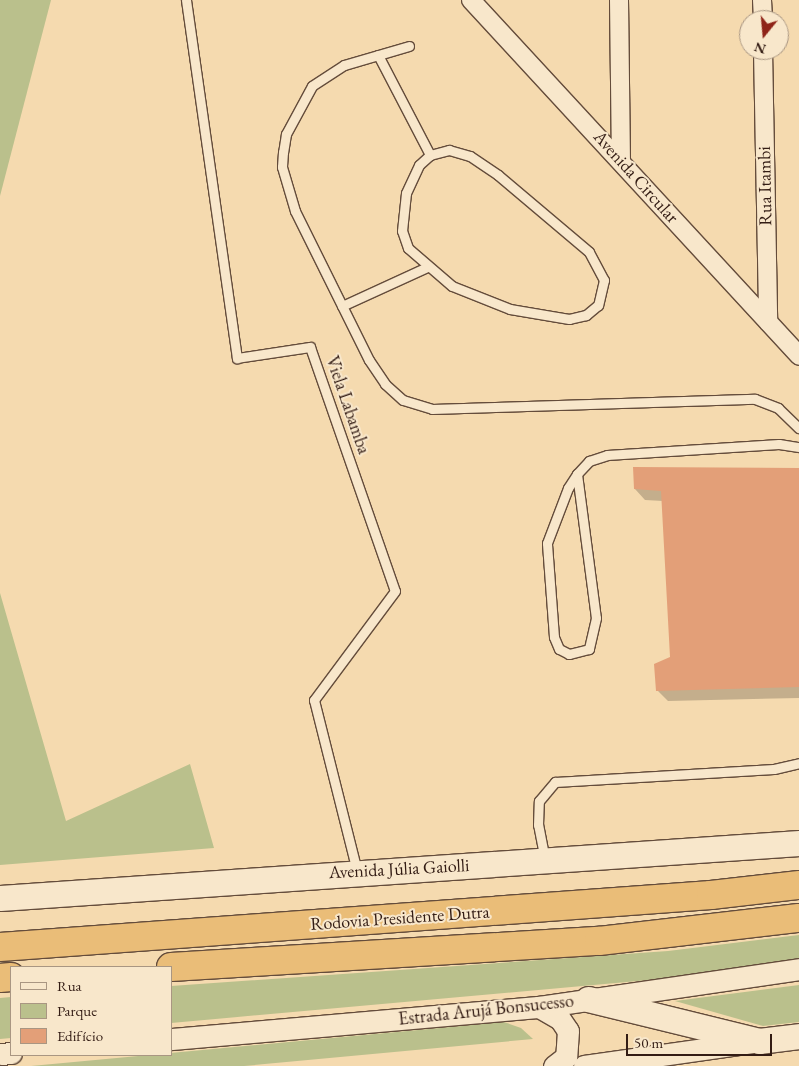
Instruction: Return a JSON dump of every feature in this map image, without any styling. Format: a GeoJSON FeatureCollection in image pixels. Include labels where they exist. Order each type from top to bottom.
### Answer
{"type":"FeatureCollection","features":[{"type":"Feature","properties":{"kind":"highway","name":"Rodovia Presidente Dutra"},"geometry":{"type":"LineString","coordinates":[[0,947],[711,895],[799,885]]}},
{"type":"Feature","properties":{"kind":"highway","name":"Rodovia Presidente Dutra"},"geometry":{"type":"LineString","coordinates":[[172,968],[599,941],[799,918]]}},
{"type":"Feature","properties":{"kind":"main road","name":"Avenida Júlia Gaiolli"},"geometry":{"type":"LineString","coordinates":[[0,898],[357,871],[799,843]]}},
{"type":"Feature","properties":{"kind":"main road"},"geometry":{"type":"LineString","coordinates":[[588,1000],[759,1041],[799,1036]]}},
{"type":"Feature","properties":{"kind":"street","name":"Avenida Circular"},"geometry":{"type":"LineString","coordinates":[[470,0],[621,159],[799,356]]}},
{"type":"Feature","properties":{"kind":"street"},"geometry":{"type":"LineString","coordinates":[[619,0],[621,159]]}},
{"type":"Feature","properties":{"kind":"street","name":"Rua Itambi"},"geometry":{"type":"LineString","coordinates":[[763,60],[768,322]]}},
{"type":"Feature","properties":{"kind":"street","name":"Estrada Arujá Bonsucesso"},"geometry":{"type":"LineString","coordinates":[[172,1039],[539,1007],[799,969]]}},
{"type":"Feature","properties":{"kind":"street"},"geometry":{"type":"LineString","coordinates":[[539,1007],[560,1019],[568,1031],[566,1057],[554,1066]]}},
{"type":"Feature","properties":{"kind":"street"},"geometry":{"type":"LineString","coordinates":[[584,1066],[664,1060],[759,1041]]}},
{"type":"Feature","properties":{"kind":"lane","name":"Viela Labamba"},"geometry":{"type":"LineString","coordinates":[[186,0],[237,358],[310,348],[394,591],[314,700],[357,871]]}},
{"type":"Feature","properties":{"kind":"lane"},"geometry":{"type":"LineString","coordinates":[[409,46],[344,65],[312,86],[286,134],[283,152],[284,174],[295,211],[342,306],[386,384],[415,407],[754,399],[778,408],[799,428]]}},
{"type":"Feature","properties":{"kind":"lane"},"geometry":{"type":"LineString","coordinates":[[378,55],[430,154]]}},
{"type":"Feature","properties":{"kind":"lane"},"geometry":{"type":"LineString","coordinates":[[449,150],[470,156],[498,175],[589,252],[604,280],[603,293],[598,305],[586,315],[544,317],[472,295],[427,267],[408,248],[401,215],[419,165],[430,154],[449,150]]}},
{"type":"Feature","properties":{"kind":"lane"},"geometry":{"type":"LineString","coordinates":[[342,306],[427,267]]}},
{"type":"Feature","properties":{"kind":"lane"},"geometry":{"type":"LineString","coordinates":[[577,474],[596,618],[589,650],[569,654],[559,649],[554,637],[547,543],[577,474],[589,461],[607,455],[799,447]]}},
{"type":"Feature","properties":{"kind":"lane"},"geometry":{"type":"LineString","coordinates":[[545,860],[538,826],[539,801],[555,782],[774,769],[799,762]]}},
{"type":"Feature","properties":{"kind":"green space"},"geometry":{"type":"Polygon","coordinates":[[[0,0],[51,0],[0,196],[0,0]]]}},
{"type":"Feature","properties":{"kind":"green space"},"geometry":{"type":"Polygon","coordinates":[[[0,593],[66,821],[190,764],[214,848],[0,865],[0,593]]]}},
{"type":"Feature","properties":{"kind":"green space"},"geometry":{"type":"Polygon","coordinates":[[[799,935],[799,959],[660,979],[172,1023],[172,986],[668,951],[799,935]]]}},
{"type":"Feature","properties":{"kind":"green space"},"geometry":{"type":"Polygon","coordinates":[[[799,985],[799,1022],[763,1026],[675,1001],[799,985]]]}},
{"type":"Feature","properties":{"kind":"green space"},"geometry":{"type":"Polygon","coordinates":[[[10,997],[10,1038],[0,1039],[0,998],[10,997]]]}},
{"type":"Feature","properties":{"kind":"green space"},"geometry":{"type":"Polygon","coordinates":[[[504,1022],[521,1028],[533,1039],[244,1066],[31,1066],[138,1056],[172,1056],[172,1053],[504,1022]]]}},
{"type":"Feature","properties":{"kind":"building"},"geometry":{"type":"Polygon","coordinates":[[[633,467],[799,468],[799,687],[656,691],[654,664],[670,657],[661,491],[634,489],[633,467]]]}}]}
